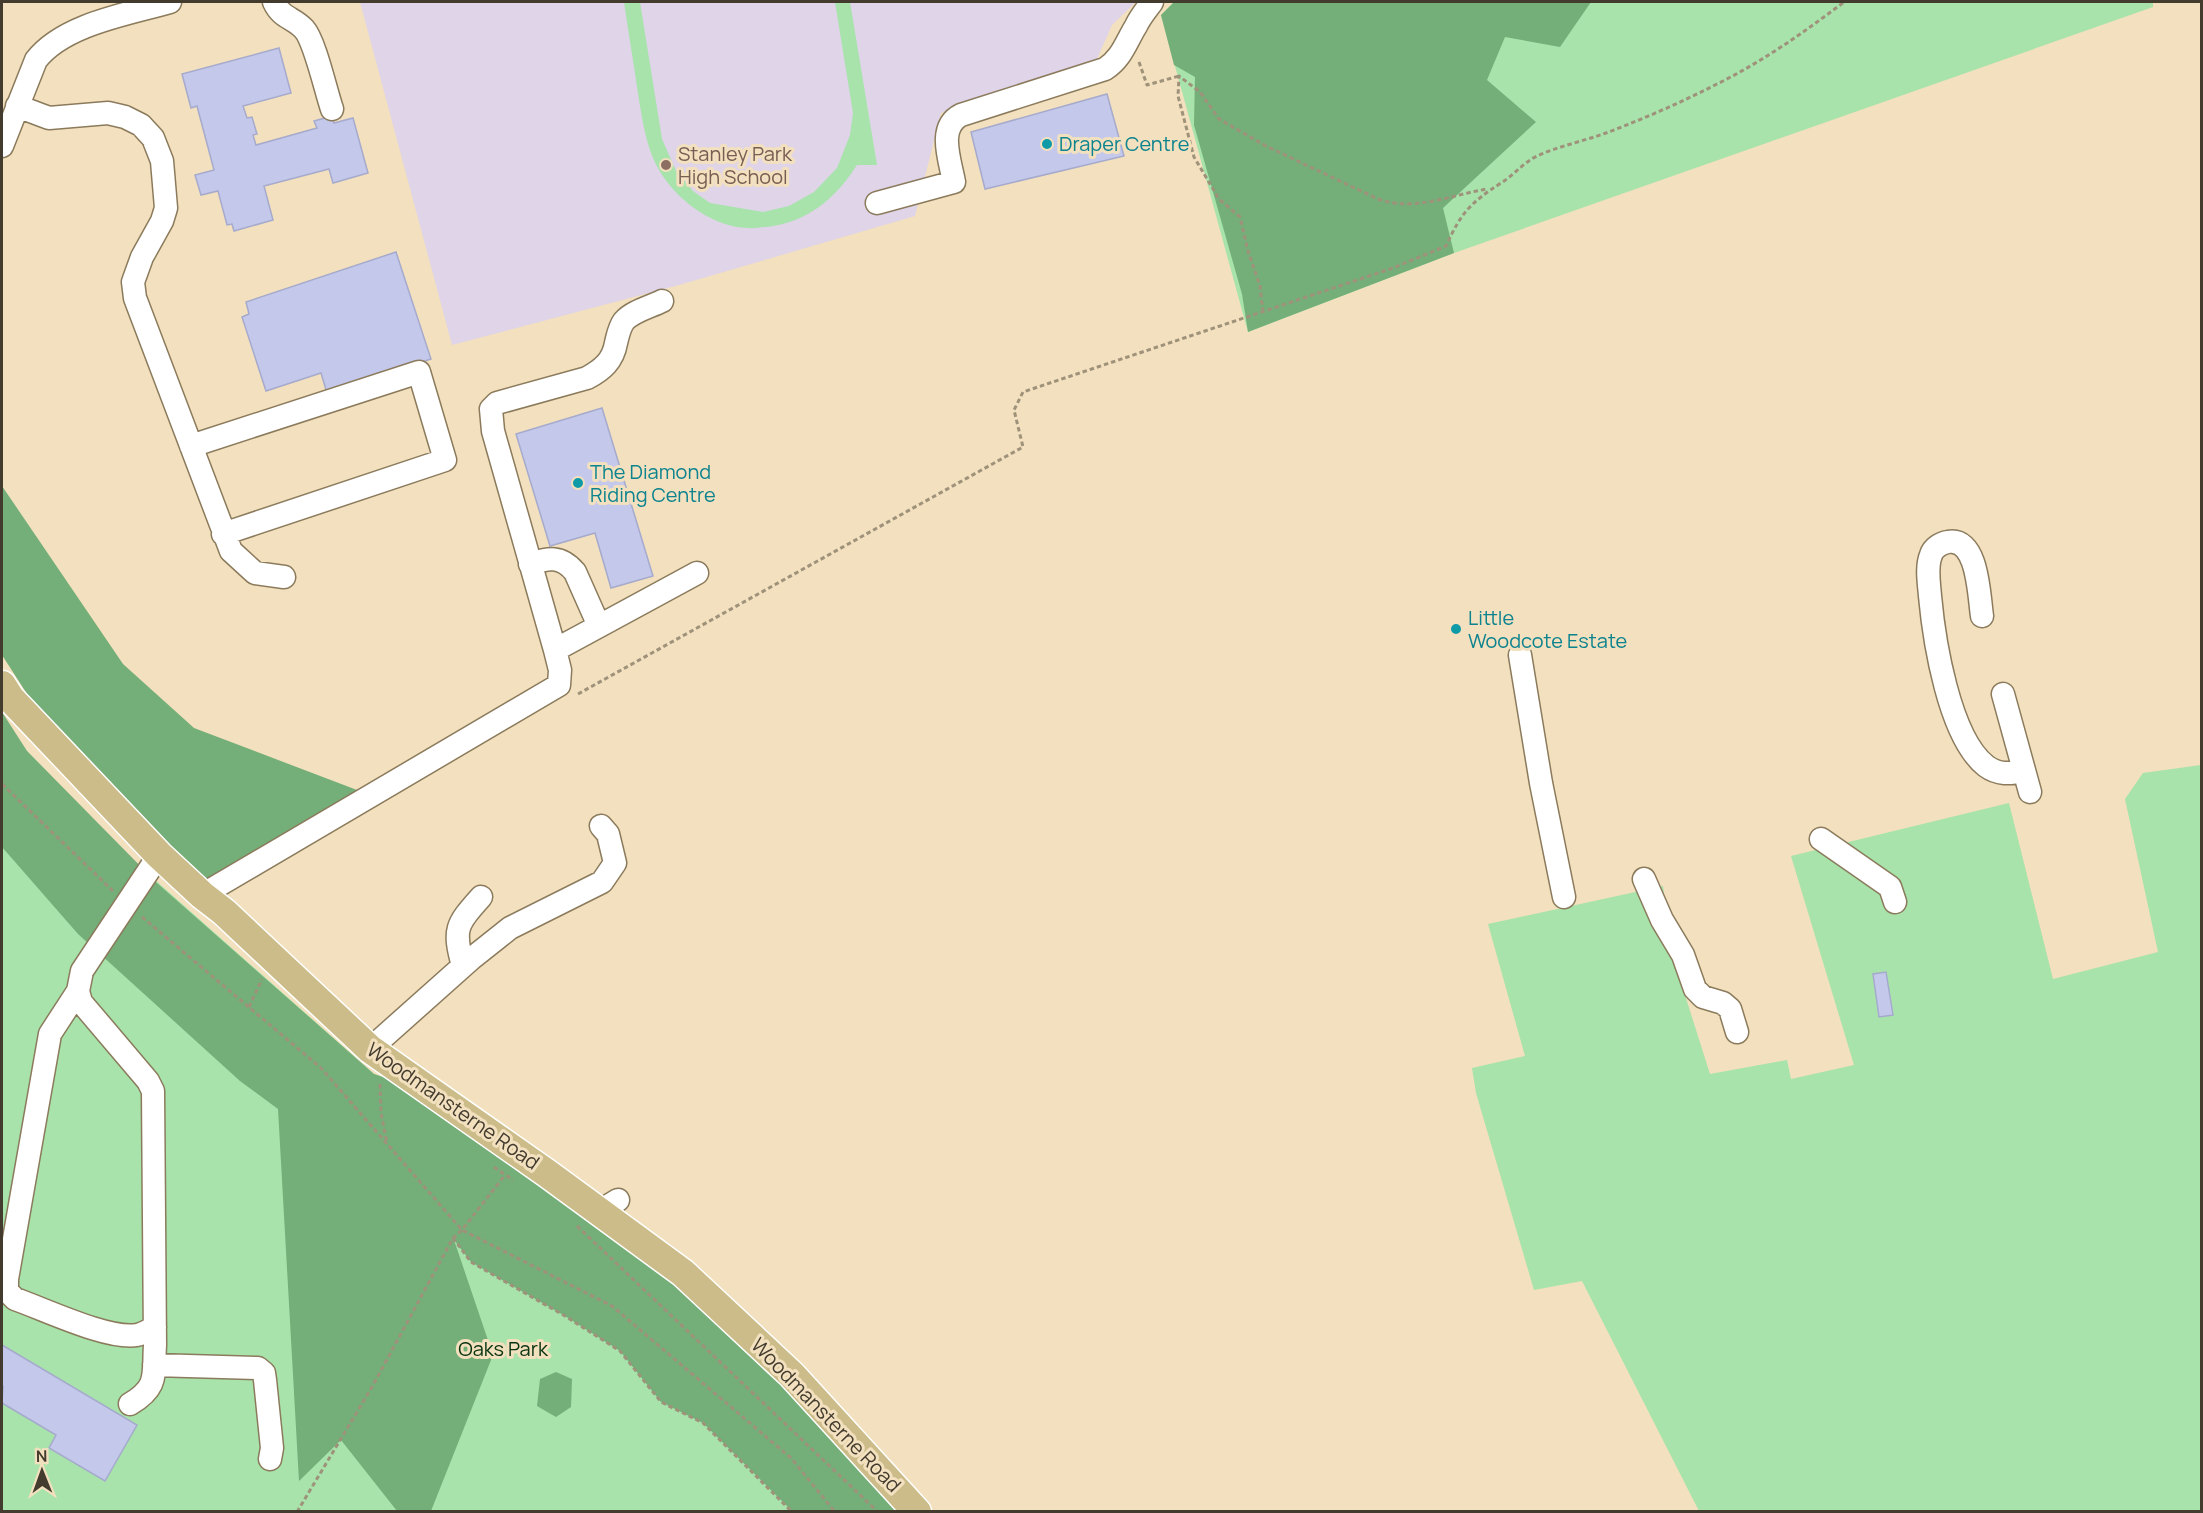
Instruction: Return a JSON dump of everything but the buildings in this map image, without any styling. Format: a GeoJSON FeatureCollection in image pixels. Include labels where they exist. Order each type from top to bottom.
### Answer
{"type":"FeatureCollection","features":[{"type":"Feature","properties":{"kind":"main road","name":"Woodmansterne Road"},"geometry":{"type":"LineString","coordinates":[[2,685],[11,699],[159,855],[224,912],[375,1062],[609,1206],[792,1375],[917,1512]]}},
{"type":"Feature","properties":{"kind":"street"},"geometry":{"type":"LineString","coordinates":[[2,146],[36,60],[45,49],[58,39],[97,23],[170,2]]}},
{"type":"Feature","properties":{"kind":"street"},"geometry":{"type":"LineString","coordinates":[[274,2],[283,16],[305,30],[312,44],[332,109]]}},
{"type":"Feature","properties":{"kind":"street"},"geometry":{"type":"LineString","coordinates":[[877,203],[954,182],[946,136],[948,128],[957,117],[1106,69],[1119,56],[1152,2]]}},
{"type":"Feature","properties":{"kind":"street"},"geometry":{"type":"LineString","coordinates":[[17,106],[49,118],[108,113],[125,117],[141,125],[153,138],[162,161],[166,208],[162,221],[142,257],[133,282],[135,298],[231,551],[255,573],[284,577]]}},
{"type":"Feature","properties":{"kind":"street"},"geometry":{"type":"LineString","coordinates":[[202,895],[559,685],[560,670],[493,431],[491,409],[497,403],[587,378],[598,372],[614,354],[617,337],[626,319],[662,301]]}},
{"type":"Feature","properties":{"kind":"street"},"geometry":{"type":"LineString","coordinates":[[191,446],[419,372],[445,459],[223,534]]}},
{"type":"Feature","properties":{"kind":"street"},"geometry":{"type":"LineString","coordinates":[[1982,616],[1971,554],[1963,544],[1956,542],[1937,546],[1931,553],[1929,563],[1932,621],[1954,712],[1974,753],[1987,766],[2001,774],[2027,782],[2003,694]]}},
{"type":"Feature","properties":{"kind":"street"},"geometry":{"type":"LineString","coordinates":[[530,564],[553,558],[562,560],[570,566],[575,572],[599,626]]}},
{"type":"Feature","properties":{"kind":"street"},"geometry":{"type":"LineString","coordinates":[[555,650],[697,573]]}},
{"type":"Feature","properties":{"kind":"street"},"geometry":{"type":"LineString","coordinates":[[1521,655],[1541,783],[1564,897]]}},
{"type":"Feature","properties":{"kind":"street"},"geometry":{"type":"LineString","coordinates":[[375,1062],[463,966],[510,928],[602,882],[615,863],[608,834],[601,826]]}},
{"type":"Feature","properties":{"kind":"street"},"geometry":{"type":"LineString","coordinates":[[1821,839],[1890,887],[1895,902]]}},
{"type":"Feature","properties":{"kind":"street"},"geometry":{"type":"LineString","coordinates":[[155,1327],[139,1335],[122,1335],[106,1331],[15,1299],[7,1291],[7,1279],[50,1034],[78,991],[82,971],[159,855]]}},
{"type":"Feature","properties":{"kind":"street"},"geometry":{"type":"LineString","coordinates":[[1644,879],[1662,920],[1683,954],[1695,989],[1703,997],[1723,1003],[1730,1009],[1737,1032]]}},
{"type":"Feature","properties":{"kind":"street"},"geometry":{"type":"LineString","coordinates":[[463,966],[456,941],[460,921],[481,897]]}},
{"type":"Feature","properties":{"kind":"street"},"geometry":{"type":"LineString","coordinates":[[78,991],[81,1002],[148,1081],[153,1091],[155,1327],[153,1381],[146,1395],[130,1404]]}},
{"type":"Feature","properties":{"kind":"street"},"geometry":{"type":"LineString","coordinates":[[154,1365],[258,1368],[264,1373],[265,1380],[272,1448],[270,1459]]}},
{"type":"Feature","properties":{"kind":"path"},"geometry":{"type":"LineString","coordinates":[[1179,76],[1200,92],[1219,118],[1266,146],[1384,201],[1417,204],[1490,188],[1501,183],[1536,156],[1606,133],[1714,86],[1764,59],[1844,2]]}},
{"type":"Feature","properties":{"kind":"path"},"geometry":{"type":"LineString","coordinates":[[1130,36],[1148,85],[1179,76]]}},
{"type":"Feature","properties":{"kind":"path"},"geometry":{"type":"LineString","coordinates":[[1179,76],[1178,96],[1194,157],[1220,199],[1240,217],[1260,286],[1263,312]]}},
{"type":"Feature","properties":{"kind":"path"},"geometry":{"type":"LineString","coordinates":[[559,685],[574,696],[1023,447],[1014,410],[1023,392],[1393,268],[1446,246],[1466,209],[1490,188]]}},
{"type":"Feature","properties":{"kind":"path"},"geometry":{"type":"LineString","coordinates":[[2,784],[126,903],[321,1068],[462,1230],[612,1306],[791,1458],[835,1512]]}},
{"type":"Feature","properties":{"kind":"path"},"geometry":{"type":"LineString","coordinates":[[249,1007],[263,977]]}},
{"type":"Feature","properties":{"kind":"path"},"geometry":{"type":"LineString","coordinates":[[375,1062],[387,1144]]}},
{"type":"Feature","properties":{"kind":"path"},"geometry":{"type":"LineString","coordinates":[[297,1512],[372,1386],[453,1238],[462,1230],[505,1175],[511,1179]]}},
{"type":"Feature","properties":{"kind":"path"},"geometry":{"type":"LineString","coordinates":[[571,1220],[878,1512]]}},
{"type":"Feature","properties":{"kind":"path"},"geometry":{"type":"LineString","coordinates":[[453,1238],[471,1262],[565,1316],[620,1351],[662,1402],[703,1423],[792,1512]]}},
{"type":"Feature","properties":{"kind":"shaded area","name":"Stanley Park High School"},"geometry":{"type":"Polygon","coordinates":[[[360,2],[1136,2],[1112,25],[1094,66],[941,113],[915,216],[679,285],[452,345],[360,2]]]}},
{"type":"Feature","properties":{"kind":"green space"},"geometry":{"type":"Polygon","coordinates":[[[624,2],[640,2],[662,139],[676,171],[693,191],[710,203],[763,212],[789,206],[814,192],[837,168],[850,135],[853,113],[835,2],[850,2],[877,165],[857,165],[840,188],[819,207],[781,225],[752,228],[733,226],[705,215],[679,196],[653,158],[643,123],[624,2]]]}},
{"type":"Feature","properties":{"kind":"green space"},"geometry":{"type":"Polygon","coordinates":[[[1174,2],[2153,2],[2153,7],[1454,253],[1248,332],[1161,15],[1174,2]]]}},
{"type":"Feature","properties":{"kind":"green space"},"geometry":{"type":"Polygon","coordinates":[[[1174,2],[1591,2],[1560,47],[1505,37],[1487,80],[1536,122],[1443,208],[1454,253],[1248,332],[1242,294],[1194,125],[1195,77],[1174,65],[1161,15],[1174,2]]]}},
{"type":"Feature","properties":{"kind":"green space"},"geometry":{"type":"Polygon","coordinates":[[[2,486],[123,664],[194,728],[357,790],[207,884],[140,818],[29,697],[2,655],[2,486]]]}},
{"type":"Feature","properties":{"kind":"green space"},"geometry":{"type":"Polygon","coordinates":[[[2,712],[27,751],[157,883],[374,1074],[409,1086],[683,1273],[917,1511],[792,1511],[703,1423],[661,1402],[620,1351],[565,1316],[471,1262],[454,1240],[493,1355],[431,1511],[397,1511],[341,1440],[299,1481],[278,1109],[240,1081],[78,934],[2,847],[2,712]]]}},
{"type":"Feature","properties":{"kind":"green space","name":"Oaks Park"},"geometry":{"type":"Polygon","coordinates":[[[2,715],[27,751],[136,863],[374,1074],[409,1086],[917,1511],[2,1511],[2,715]]]}},
{"type":"Feature","properties":{"kind":"green space"},"geometry":{"type":"Polygon","coordinates":[[[2201,765],[2201,1511],[1699,1511],[1582,1281],[1534,1290],[1476,1093],[1472,1068],[1525,1056],[1488,924],[1663,886],[1672,954],[1710,1074],[1787,1060],[1791,1079],[1854,1065],[1791,856],[2009,803],[2053,979],[2158,952],[2125,799],[2143,773],[2201,765]]]}},
{"type":"Feature","properties":{"kind":"green space"},"geometry":{"type":"Polygon","coordinates":[[[556,1372],[572,1379],[571,1407],[556,1417],[537,1406],[540,1379],[556,1372]]]}},
{"type":"Feature","properties":{"kind":"place","name":"Draper Centre"},"geometry":{"type":"Point","coordinates":[1047,144]}},
{"type":"Feature","properties":{"kind":"place","name":"Stanley Park High School"},"geometry":{"type":"Point","coordinates":[666,165]}},
{"type":"Feature","properties":{"kind":"place","name":"The Diamond Riding Centre"},"geometry":{"type":"Point","coordinates":[578,483]}},
{"type":"Feature","properties":{"kind":"place","name":"Little Woodcote Estate"},"geometry":{"type":"Point","coordinates":[1456,629]}}]}
